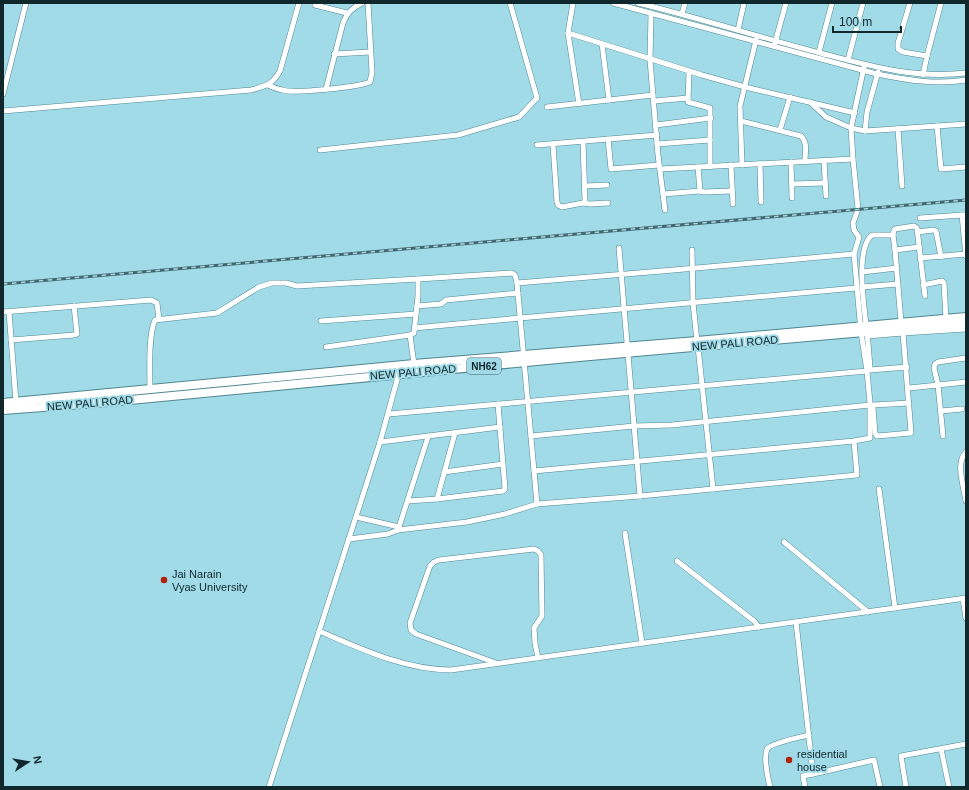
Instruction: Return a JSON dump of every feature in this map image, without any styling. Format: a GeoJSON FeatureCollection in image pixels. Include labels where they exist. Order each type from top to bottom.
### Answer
{"type":"FeatureCollection","features":[{"type":"Feature","properties":{"kind":"highway","name":"NEW PALI ROAD"},"geometry":{"type":"LineString","coordinates":[[864,330],[901,322],[966,317]]}},
{"type":"Feature","properties":{"kind":"highway","name":"NEW PALI ROAD"},"geometry":{"type":"LineString","coordinates":[[3,410],[109,402],[628,349],[966,323]]}},
{"type":"Feature","properties":{"kind":"highway","name":"NEW PALI ROAD"},"geometry":{"type":"LineString","coordinates":[[3,403],[414,364],[523,359]]}},
{"type":"Feature","properties":{"kind":"street"},"geometry":{"type":"LineString","coordinates":[[3,94],[26,3]]}},
{"type":"Feature","properties":{"kind":"street"},"geometry":{"type":"LineString","coordinates":[[3,111],[251,90],[268,85],[274,81],[280,71],[299,3]]}},
{"type":"Feature","properties":{"kind":"street"},"geometry":{"type":"LineString","coordinates":[[326,89],[343,23],[347,14],[362,3]]}},
{"type":"Feature","properties":{"kind":"street"},"geometry":{"type":"LineString","coordinates":[[268,85],[283,91],[292,91],[348,87],[370,82],[372,72],[368,3]]}},
{"type":"Feature","properties":{"kind":"street"},"geometry":{"type":"LineString","coordinates":[[320,150],[458,135],[519,117],[537,98],[510,3]]}},
{"type":"Feature","properties":{"kind":"street"},"geometry":{"type":"LineString","coordinates":[[573,3],[568,33],[579,104]]}},
{"type":"Feature","properties":{"kind":"street"},"geometry":{"type":"LineString","coordinates":[[613,3],[864,67],[923,75],[966,74]]}},
{"type":"Feature","properties":{"kind":"street"},"geometry":{"type":"LineString","coordinates":[[642,3],[738,30],[757,39]]}},
{"type":"Feature","properties":{"kind":"street"},"geometry":{"type":"LineString","coordinates":[[682,14],[685,3]]}},
{"type":"Feature","properties":{"kind":"street"},"geometry":{"type":"LineString","coordinates":[[738,30],[744,3]]}},
{"type":"Feature","properties":{"kind":"street"},"geometry":{"type":"LineString","coordinates":[[775,44],[786,3]]}},
{"type":"Feature","properties":{"kind":"street"},"geometry":{"type":"LineString","coordinates":[[820,52],[832,3]]}},
{"type":"Feature","properties":{"kind":"street"},"geometry":{"type":"LineString","coordinates":[[848,60],[863,3]]}},
{"type":"Feature","properties":{"kind":"street"},"geometry":{"type":"LineString","coordinates":[[910,3],[898,43],[898,49],[904,52],[927,56]]}},
{"type":"Feature","properties":{"kind":"street"},"geometry":{"type":"LineString","coordinates":[[923,75],[941,3]]}},
{"type":"Feature","properties":{"kind":"street"},"geometry":{"type":"LineString","coordinates":[[316,5],[347,14]]}},
{"type":"Feature","properties":{"kind":"street"},"geometry":{"type":"LineString","coordinates":[[651,13],[650,60],[657,144],[665,210]]}},
{"type":"Feature","properties":{"kind":"street"},"geometry":{"type":"LineString","coordinates":[[568,33],[689,72],[855,113]]}},
{"type":"Feature","properties":{"kind":"street"},"geometry":{"type":"LineString","coordinates":[[742,165],[740,106],[757,39]]}},
{"type":"Feature","properties":{"kind":"street"},"geometry":{"type":"LineString","coordinates":[[602,44],[609,100]]}},
{"type":"Feature","properties":{"kind":"street"},"geometry":{"type":"LineString","coordinates":[[775,44],[820,52],[848,60],[877,74],[916,81],[945,82],[966,80]]}},
{"type":"Feature","properties":{"kind":"street"},"geometry":{"type":"LineString","coordinates":[[334,54],[370,52]]}},
{"type":"Feature","properties":{"kind":"street"},"geometry":{"type":"LineString","coordinates":[[864,67],[851,128],[858,209],[853,227],[859,237],[854,254],[856,288],[864,330],[875,433],[877,436],[911,433],[903,333]]}},
{"type":"Feature","properties":{"kind":"street"},"geometry":{"type":"LineString","coordinates":[[865,131],[866,112],[879,68]]}},
{"type":"Feature","properties":{"kind":"street"},"geometry":{"type":"LineString","coordinates":[[689,72],[688,102],[710,108],[710,167]]}},
{"type":"Feature","properties":{"kind":"street"},"geometry":{"type":"LineString","coordinates":[[547,106],[579,104],[653,95]]}},
{"type":"Feature","properties":{"kind":"street"},"geometry":{"type":"LineString","coordinates":[[780,130],[790,97]]}},
{"type":"Feature","properties":{"kind":"street"},"geometry":{"type":"LineString","coordinates":[[654,101],[688,98]]}},
{"type":"Feature","properties":{"kind":"street"},"geometry":{"type":"LineString","coordinates":[[810,102],[826,118],[851,128],[865,131],[966,124]]}},
{"type":"Feature","properties":{"kind":"street"},"geometry":{"type":"LineString","coordinates":[[656,125],[711,118]]}},
{"type":"Feature","properties":{"kind":"street"},"geometry":{"type":"LineString","coordinates":[[741,121],[798,134],[804,138],[806,146],[805,161]]}},
{"type":"Feature","properties":{"kind":"street"},"geometry":{"type":"LineString","coordinates":[[937,126],[941,169],[966,166]]}},
{"type":"Feature","properties":{"kind":"street"},"geometry":{"type":"LineString","coordinates":[[898,129],[902,186]]}},
{"type":"Feature","properties":{"kind":"street"},"geometry":{"type":"LineString","coordinates":[[537,146],[657,135]]}},
{"type":"Feature","properties":{"kind":"street"},"geometry":{"type":"LineString","coordinates":[[608,139],[611,169],[710,167],[853,159]]}},
{"type":"Feature","properties":{"kind":"street"},"geometry":{"type":"LineString","coordinates":[[657,144],[710,140]]}},
{"type":"Feature","properties":{"kind":"street"},"geometry":{"type":"LineString","coordinates":[[583,142],[586,198],[586,201],[583,203]]}},
{"type":"Feature","properties":{"kind":"street"},"geometry":{"type":"LineString","coordinates":[[552,145],[558,205],[562,207],[583,203],[608,203]]}},
{"type":"Feature","properties":{"kind":"street"},"geometry":{"type":"LineString","coordinates":[[824,160],[826,196]]}},
{"type":"Feature","properties":{"kind":"street"},"geometry":{"type":"LineString","coordinates":[[791,162],[792,198]]}},
{"type":"Feature","properties":{"kind":"street"},"geometry":{"type":"LineString","coordinates":[[760,164],[761,202]]}},
{"type":"Feature","properties":{"kind":"street"},"geometry":{"type":"LineString","coordinates":[[731,166],[733,204]]}},
{"type":"Feature","properties":{"kind":"street"},"geometry":{"type":"LineString","coordinates":[[698,167],[700,191]]}},
{"type":"Feature","properties":{"kind":"street"},"geometry":{"type":"LineString","coordinates":[[792,184],[825,183]]}},
{"type":"Feature","properties":{"kind":"street"},"geometry":{"type":"LineString","coordinates":[[585,186],[607,184]]}},
{"type":"Feature","properties":{"kind":"street"},"geometry":{"type":"LineString","coordinates":[[663,194],[700,191],[732,191]]}},
{"type":"Feature","properties":{"kind":"street"},"geometry":{"type":"LineString","coordinates":[[920,218],[964,215],[966,255],[920,258]]}},
{"type":"Feature","properties":{"kind":"street"},"geometry":{"type":"LineString","coordinates":[[901,322],[893,235],[894,230],[898,228],[915,226],[919,247],[924,296]]}},
{"type":"Feature","properties":{"kind":"street"},"geometry":{"type":"LineString","coordinates":[[917,232],[936,231],[941,257]]}},
{"type":"Feature","properties":{"kind":"street"},"geometry":{"type":"LineString","coordinates":[[864,330],[862,288],[863,254],[869,237],[874,234],[893,235]]}},
{"type":"Feature","properties":{"kind":"street"},"geometry":{"type":"LineString","coordinates":[[895,250],[919,247]]}},
{"type":"Feature","properties":{"kind":"street"},"geometry":{"type":"LineString","coordinates":[[619,248],[640,496]]}},
{"type":"Feature","properties":{"kind":"street"},"geometry":{"type":"LineString","coordinates":[[692,250],[693,303],[708,454],[713,489]]}},
{"type":"Feature","properties":{"kind":"street"},"geometry":{"type":"LineString","coordinates":[[517,283],[854,254]]}},
{"type":"Feature","properties":{"kind":"street"},"geometry":{"type":"LineString","coordinates":[[862,272],[897,268]]}},
{"type":"Feature","properties":{"kind":"street"},"geometry":{"type":"LineString","coordinates":[[150,390],[153,325],[155,320],[217,313],[260,287],[272,283],[286,283],[297,286],[512,272],[516,275],[517,283],[537,504]]}},
{"type":"Feature","properties":{"kind":"street"},"geometry":{"type":"LineString","coordinates":[[326,347],[410,335],[414,333],[418,296],[418,279]]}},
{"type":"Feature","properties":{"kind":"street"},"geometry":{"type":"LineString","coordinates":[[923,285],[940,282],[944,283],[946,319]]}},
{"type":"Feature","properties":{"kind":"street"},"geometry":{"type":"LineString","coordinates":[[862,288],[898,284]]}},
{"type":"Feature","properties":{"kind":"street"},"geometry":{"type":"LineString","coordinates":[[414,328],[856,288]]}},
{"type":"Feature","properties":{"kind":"street"},"geometry":{"type":"LineString","coordinates":[[417,306],[441,304],[446,300],[518,293]]}},
{"type":"Feature","properties":{"kind":"street"},"geometry":{"type":"LineString","coordinates":[[3,312],[151,300],[157,303],[159,319]]}},
{"type":"Feature","properties":{"kind":"street"},"geometry":{"type":"LineString","coordinates":[[11,340],[77,334],[74,306]]}},
{"type":"Feature","properties":{"kind":"street"},"geometry":{"type":"LineString","coordinates":[[9,312],[16,402]]}},
{"type":"Feature","properties":{"kind":"street"},"geometry":{"type":"LineString","coordinates":[[321,322],[416,314]]}},
{"type":"Feature","properties":{"kind":"street"},"geometry":{"type":"LineString","coordinates":[[864,330],[903,333],[966,329]]}},
{"type":"Feature","properties":{"kind":"street"},"geometry":{"type":"LineString","coordinates":[[410,335],[414,364]]}},
{"type":"Feature","properties":{"kind":"street"},"geometry":{"type":"LineString","coordinates":[[943,436],[938,385],[934,368],[936,363],[966,358]]}},
{"type":"Feature","properties":{"kind":"street"},"geometry":{"type":"LineString","coordinates":[[388,414],[906,367]]}},
{"type":"Feature","properties":{"kind":"street"},"geometry":{"type":"LineString","coordinates":[[269,787],[380,442],[400,373]]}},
{"type":"Feature","properties":{"kind":"street"},"geometry":{"type":"LineString","coordinates":[[908,388],[966,382]]}},
{"type":"Feature","properties":{"kind":"street"},"geometry":{"type":"LineString","coordinates":[[531,436],[634,426],[672,425],[872,405],[909,403]]}},
{"type":"Feature","properties":{"kind":"street"},"geometry":{"type":"LineString","coordinates":[[408,502],[503,491],[505,489],[506,486],[498,404]]}},
{"type":"Feature","properties":{"kind":"street"},"geometry":{"type":"LineString","coordinates":[[534,471],[868,439],[871,436],[872,405]]}},
{"type":"Feature","properties":{"kind":"street"},"geometry":{"type":"LineString","coordinates":[[941,411],[962,409]]}},
{"type":"Feature","properties":{"kind":"street"},"geometry":{"type":"LineString","coordinates":[[380,442],[500,427]]}},
{"type":"Feature","properties":{"kind":"street"},"geometry":{"type":"LineString","coordinates":[[437,499],[455,433]]}},
{"type":"Feature","properties":{"kind":"street"},"geometry":{"type":"LineString","coordinates":[[349,539],[384,535],[398,528],[408,502],[428,437]]}},
{"type":"Feature","properties":{"kind":"street"},"geometry":{"type":"LineString","coordinates":[[356,517],[398,528],[467,522],[505,514],[537,504],[640,496],[857,475],[854,441]]}},
{"type":"Feature","properties":{"kind":"street"},"geometry":{"type":"LineString","coordinates":[[966,452],[961,458],[960,462],[966,501]]}},
{"type":"Feature","properties":{"kind":"street"},"geometry":{"type":"LineString","coordinates":[[444,472],[503,464]]}},
{"type":"Feature","properties":{"kind":"street"},"geometry":{"type":"LineString","coordinates":[[879,489],[895,608]]}},
{"type":"Feature","properties":{"kind":"street"},"geometry":{"type":"LineString","coordinates":[[625,533],[642,643]]}},
{"type":"Feature","properties":{"kind":"street"},"geometry":{"type":"LineString","coordinates":[[784,542],[868,612]]}},
{"type":"Feature","properties":{"kind":"street"},"geometry":{"type":"LineString","coordinates":[[497,664],[416,634],[412,630],[410,623],[430,566],[434,562],[439,560],[534,549],[538,551],[541,555],[542,616],[534,628],[538,658]]}},
{"type":"Feature","properties":{"kind":"street"},"geometry":{"type":"LineString","coordinates":[[677,561],[754,621],[759,627]]}},
{"type":"Feature","properties":{"kind":"street"},"geometry":{"type":"LineString","coordinates":[[319,631],[356,648],[417,666],[440,670],[451,670],[965,599],[966,618]]}},
{"type":"Feature","properties":{"kind":"street"},"geometry":{"type":"LineString","coordinates":[[796,622],[814,774]]}},
{"type":"Feature","properties":{"kind":"street"},"geometry":{"type":"LineString","coordinates":[[770,787],[765,756],[767,749],[770,746],[809,735]]}},
{"type":"Feature","properties":{"kind":"street"},"geometry":{"type":"LineString","coordinates":[[906,787],[901,756],[966,744]]}},
{"type":"Feature","properties":{"kind":"street"},"geometry":{"type":"LineString","coordinates":[[941,749],[949,787]]}},
{"type":"Feature","properties":{"kind":"street"},"geometry":{"type":"LineString","coordinates":[[805,787],[803,776],[874,760],[880,787]]}},
{"type":"Feature","properties":{"kind":"railway"},"geometry":{"type":"LineString","coordinates":[[3,284],[966,200]]}},
{"type":"Feature","properties":{"kind":"place","name":"Jai Narain Vyas University"},"geometry":{"type":"Point","coordinates":[164,580]}},
{"type":"Feature","properties":{"kind":"place","name":"residential house"},"geometry":{"type":"Point","coordinates":[789,760]}}]}
